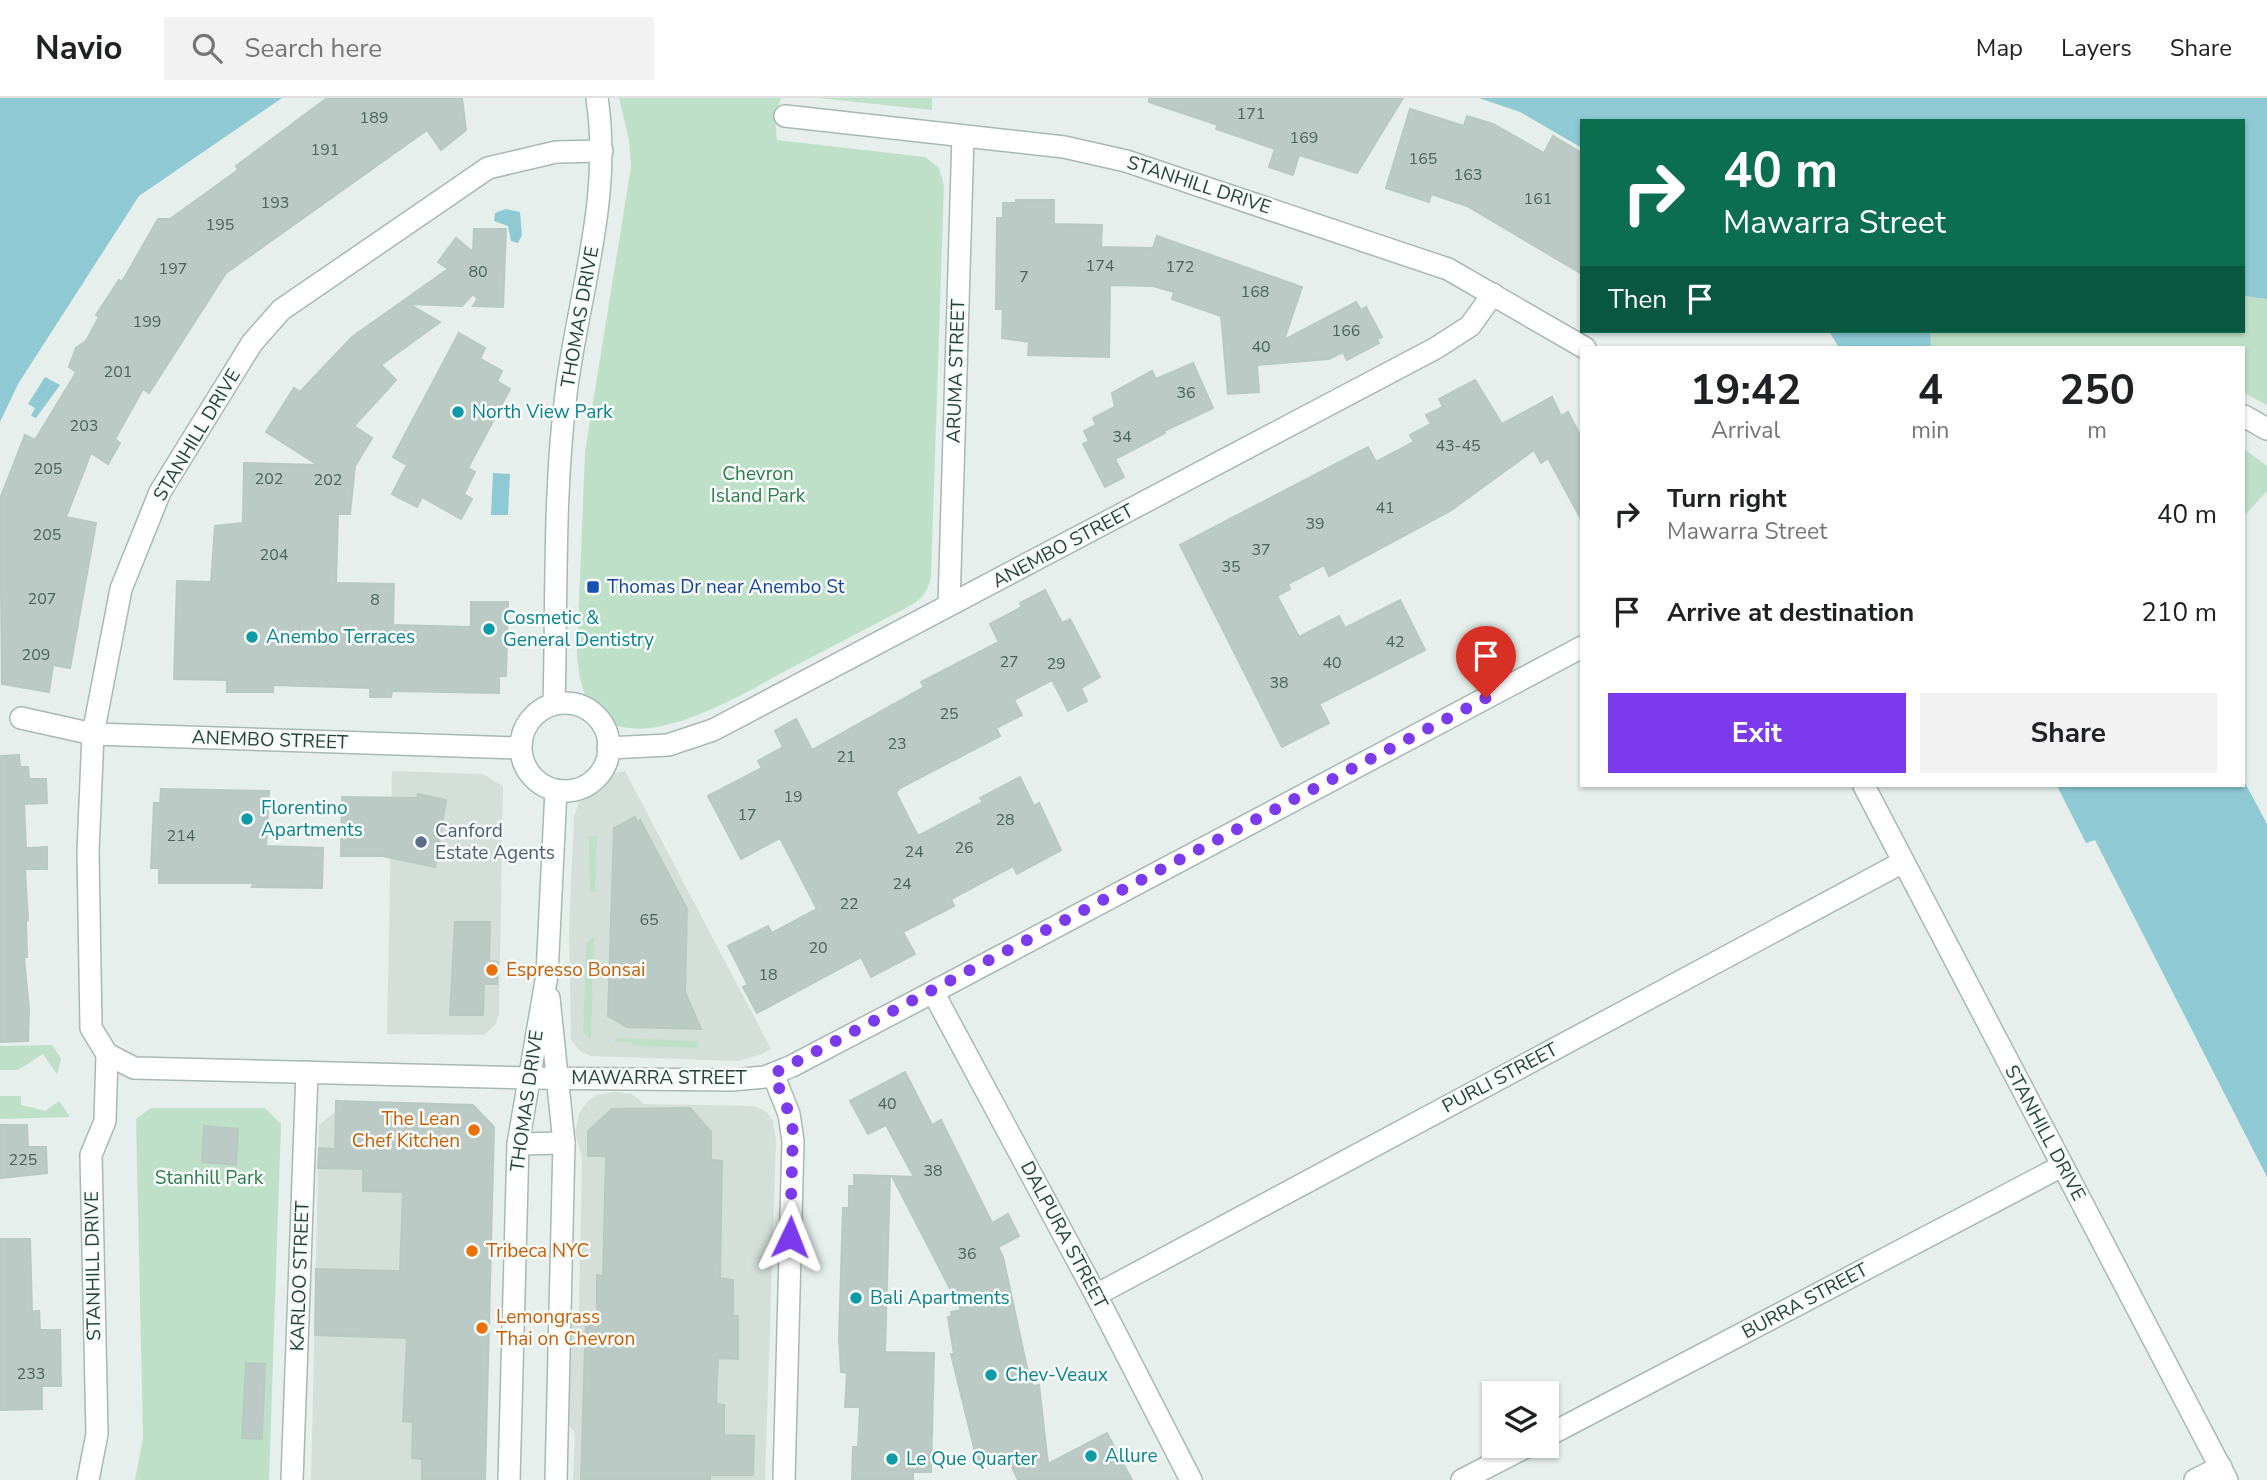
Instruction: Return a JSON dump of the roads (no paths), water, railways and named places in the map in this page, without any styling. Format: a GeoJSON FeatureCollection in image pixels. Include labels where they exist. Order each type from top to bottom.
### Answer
{"type":"FeatureCollection","features":[{"type":"Feature","properties":{"kind":"street","name":"THOMAS DRIVE"},"geometry":{"type":"LineString","coordinates":[[554,704],[558,515],[567,388],[596,223],[602,151],[597,98]]}},
{"type":"Feature","properties":{"kind":"street","name":"STANHILL DRIVE"},"geometry":{"type":"LineString","coordinates":[[785,116],[1064,146],[1126,161],[1436,264],[1493,293],[1582,346]]}},
{"type":"Feature","properties":{"kind":"street","name":"ARUMA STREET"},"geometry":{"type":"LineString","coordinates":[[949,605],[963,136]]}},
{"type":"Feature","properties":{"kind":"street","name":"STANHILL DRIVE"},"geometry":{"type":"LineString","coordinates":[[88,1480],[97,1434],[91,1155],[105,1121],[107,1054],[91,1028],[88,852],[93,734],[121,589],[160,492],[260,335],[281,310],[488,168],[556,152],[602,151]]}},
{"type":"Feature","properties":{"kind":"street","name":"ANEMBO STREET"},"geometry":{"type":"LineString","coordinates":[[608,748],[660,746],[694,738],[1451,340],[1475,321],[1493,293]]}},
{"type":"Feature","properties":{"kind":"street"},"geometry":{"type":"LineString","coordinates":[[2245,417],[2267,429]]}},
{"type":"Feature","properties":{"kind":"street","name":"MAWARRA STREET"},"geometry":{"type":"LineString","coordinates":[[107,1054],[134,1068],[527,1078],[731,1080],[773,1074],[933,992],[1580,648]]}},
{"type":"Feature","properties":{"kind":"street"},"geometry":{"type":"LineString","coordinates":[[554,704],[578,705],[592,712],[606,733],[608,748],[605,763],[597,777],[578,789],[556,790],[541,785],[528,771],[520,748],[525,726],[535,714],[554,704]]}},
{"type":"Feature","properties":{"kind":"street","name":"ANEMBO STREET"},"geometry":{"type":"LineString","coordinates":[[21,718],[93,734],[520,748]]}},
{"type":"Feature","properties":{"kind":"street","name":"STANHILL DRIVE"},"geometry":{"type":"LineString","coordinates":[[1865,787],[2224,1473]]}},
{"type":"Feature","properties":{"kind":"street","name":"THOMAS DRIVE"},"geometry":{"type":"LineString","coordinates":[[509,1480],[518,1144],[527,1078],[547,975],[556,790]]}},
{"type":"Feature","properties":{"kind":"street","name":"PURLI STREET"},"geometry":{"type":"LineString","coordinates":[[1096,1295],[1903,862]]}},
{"type":"Feature","properties":{"kind":"street","name":"THOMAS DRIVE"},"geometry":{"type":"LineString","coordinates":[[547,975],[564,1143],[556,1480]]}},
{"type":"Feature","properties":{"kind":"street","name":"DALPURA STREET"},"geometry":{"type":"LineString","coordinates":[[933,992],[1096,1295],[1191,1480]]}},
{"type":"Feature","properties":{"kind":"street","name":"KARLOO STREET"},"geometry":{"type":"LineString","coordinates":[[292,1480],[307,1072]]}},
{"type":"Feature","properties":{"kind":"street"},"geometry":{"type":"LineString","coordinates":[[773,1074],[786,1104],[793,1141],[784,1480]]}},
{"type":"Feature","properties":{"kind":"street"},"geometry":{"type":"LineString","coordinates":[[518,1144],[564,1143]]}},
{"type":"Feature","properties":{"kind":"street","name":"BURRA STREET"},"geometry":{"type":"LineString","coordinates":[[1559,1430],[2062,1166]]}},
{"type":"Feature","properties":{"kind":"street"},"geometry":{"type":"LineString","coordinates":[[1462,1480],[1505,1458]]}},
{"type":"Feature","properties":{"kind":"street"},"geometry":{"type":"LineString","coordinates":[[2195,1480],[2224,1473]]}},
{"type":"Feature","properties":{"kind":"water"},"geometry":{"type":"Polygon","coordinates":[[[0,98],[282,98],[139,196],[18,384],[0,422],[0,98]]]}},
{"type":"Feature","properties":{"kind":"water"},"geometry":{"type":"Polygon","coordinates":[[[1479,98],[2267,98],[2267,299],[2245,296],[2245,119],[1580,119],[1580,147],[1520,112],[1479,98]]]}},
{"type":"Feature","properties":{"kind":"water"},"geometry":{"type":"Polygon","coordinates":[[[506,209],[520,212],[522,235],[518,243],[511,241],[508,226],[494,221],[495,213],[506,209]]]}},
{"type":"Feature","properties":{"kind":"water"},"geometry":{"type":"Polygon","coordinates":[[[1830,333],[1930,333],[1931,346],[1838,346],[1830,333]]]}},
{"type":"Feature","properties":{"kind":"water"},"geometry":{"type":"Polygon","coordinates":[[[45,377],[60,385],[36,418],[31,416],[35,408],[28,404],[45,377]]]}},
{"type":"Feature","properties":{"kind":"water"},"geometry":{"type":"Polygon","coordinates":[[[493,473],[510,474],[508,515],[491,515],[493,473]]]}},
{"type":"Feature","properties":{"kind":"water"},"geometry":{"type":"Polygon","coordinates":[[[2245,783],[2267,824],[2267,1177],[2095,840],[2086,843],[2058,787],[2245,787],[2245,783]]]}},
{"type":"Feature","properties":{"kind":"place","name":"North View Park"},"geometry":{"type":"Point","coordinates":[458,412]}},
{"type":"Feature","properties":{"kind":"place","name":"Thomas Dr near Anembo St"},"geometry":{"type":"Point","coordinates":[593,587]}},
{"type":"Feature","properties":{"kind":"place","name":"Cosmetic & General Dentistry"},"geometry":{"type":"Point","coordinates":[489,629]}},
{"type":"Feature","properties":{"kind":"place","name":"Anembo Terraces"},"geometry":{"type":"Point","coordinates":[252,637]}},
{"type":"Feature","properties":{"kind":"place","name":"Florentino Apartments"},"geometry":{"type":"Point","coordinates":[247,819]}},
{"type":"Feature","properties":{"kind":"place","name":"Canford Estate Agents"},"geometry":{"type":"Point","coordinates":[421,842]}},
{"type":"Feature","properties":{"kind":"place","name":"Espresso Bonsai"},"geometry":{"type":"Point","coordinates":[492,970]}},
{"type":"Feature","properties":{"kind":"place","name":"The Lean Chef Kitchen"},"geometry":{"type":"Point","coordinates":[474,1130]}},
{"type":"Feature","properties":{"kind":"place","name":"Tribeca NYC"},"geometry":{"type":"Point","coordinates":[472,1251]}},
{"type":"Feature","properties":{"kind":"place","name":"Bali Apartments"},"geometry":{"type":"Point","coordinates":[856,1298]}},
{"type":"Feature","properties":{"kind":"place","name":"Lemongrass Thai on Chevron"},"geometry":{"type":"Point","coordinates":[482,1328]}},
{"type":"Feature","properties":{"kind":"place","name":"Chev-Veaux"},"geometry":{"type":"Point","coordinates":[991,1375]}},
{"type":"Feature","properties":{"kind":"place","name":"Allure"},"geometry":{"type":"Point","coordinates":[1091,1456]}},
{"type":"Feature","properties":{"kind":"place","name":"Le Que Quarter"},"geometry":{"type":"Point","coordinates":[892,1459]}},
{"type":"Feature","properties":{"kind":"park label","name":"Chevron Island Park"},"geometry":{"type":"Point","coordinates":[758,485]}},
{"type":"Feature","properties":{"kind":"park label","name":"Stanhill Park"},"geometry":{"type":"Point","coordinates":[209,1178]}}]}
